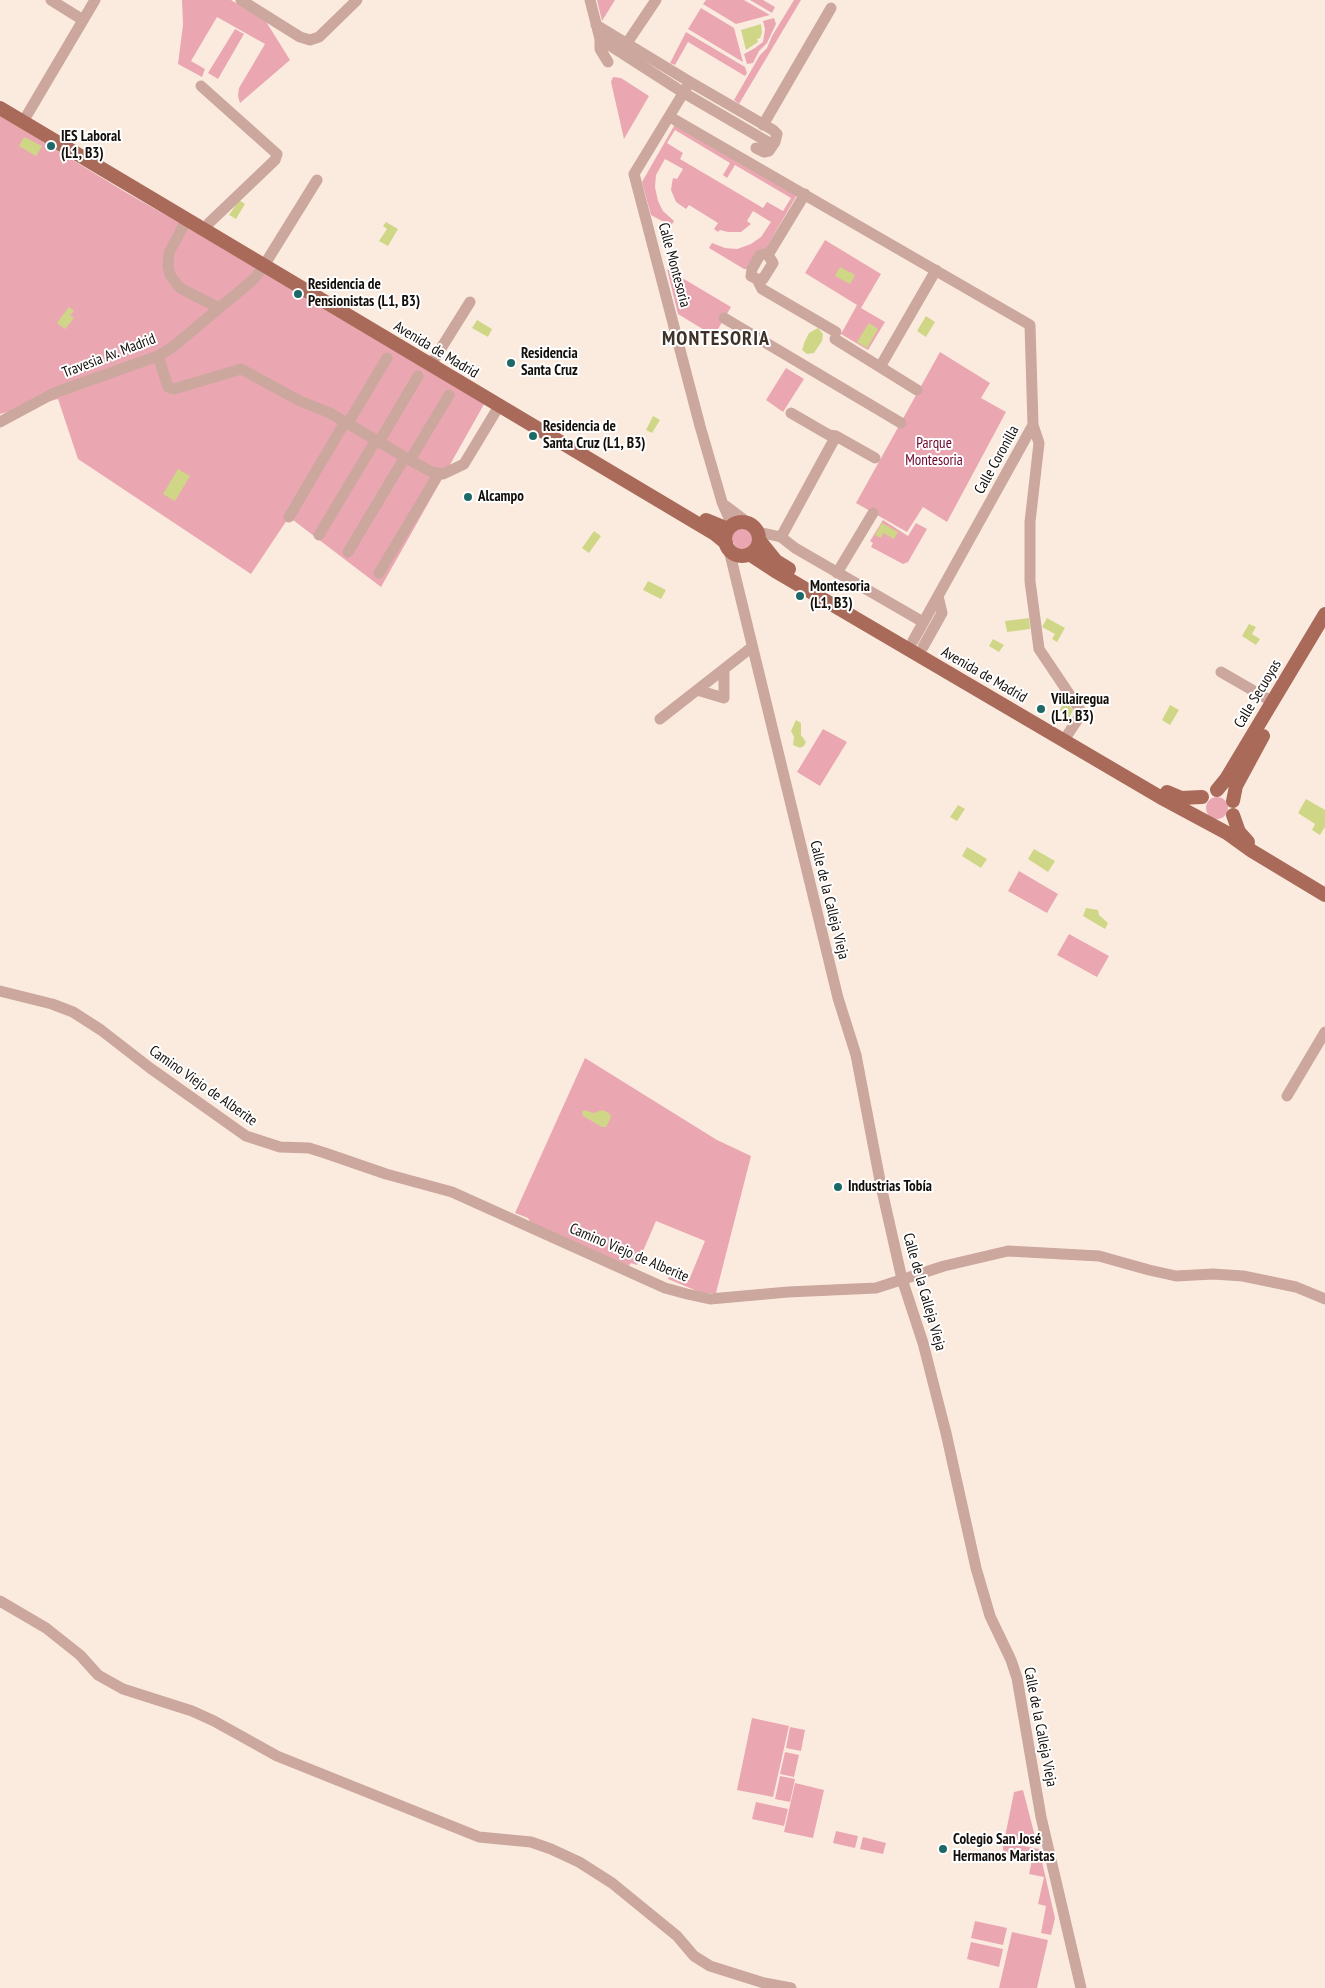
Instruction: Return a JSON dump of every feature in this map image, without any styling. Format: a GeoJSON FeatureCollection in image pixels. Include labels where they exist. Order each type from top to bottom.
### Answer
{"type":"FeatureCollection","features":[{"type":"Feature","properties":{"kind":"main road","name":"Avenida de Madrid"},"geometry":{"type":"LineString","coordinates":[[0,99],[209,223],[266,262],[499,406],[715,534],[736,551],[775,571],[1160,797],[1208,822],[1325,895]]}},
{"type":"Feature","properties":{"kind":"main road","name":"Avenida de Madrid"},"geometry":{"type":"LineString","coordinates":[[0,108],[186,219],[435,358],[702,518],[715,525],[730,527]]}},
{"type":"Feature","properties":{"kind":"main road"},"geometry":{"type":"LineString","coordinates":[[742,522],[751,524],[758,536],[757,546],[736,551],[726,533],[730,527],[742,522]]}},
{"type":"Feature","properties":{"kind":"main road","name":"Avenida de Madrid"},"geometry":{"type":"LineString","coordinates":[[758,536],[770,554],[784,566],[1068,734],[1176,797],[1189,799],[1202,797]]}},
{"type":"Feature","properties":{"kind":"main road","name":"Calle Secuoyas"},"geometry":{"type":"LineString","coordinates":[[1217,790],[1226,779],[1325,614]]}},
{"type":"Feature","properties":{"kind":"main road","name":"Calle Secuoyas"},"geometry":{"type":"LineString","coordinates":[[1233,801],[1236,786],[1242,772],[1325,628]]}},
{"type":"Feature","properties":{"kind":"main road"},"geometry":{"type":"LineString","coordinates":[[1217,790],[1227,793],[1233,801],[1234,811],[1230,819],[1222,825],[1208,822],[1199,809],[1202,797],[1217,790]]}},
{"type":"Feature","properties":{"kind":"main road"},"geometry":{"type":"LineString","coordinates":[[1232,815],[1239,832],[1246,840],[1325,886]]}},
{"type":"Feature","properties":{"kind":"street"},"geometry":{"type":"LineString","coordinates":[[51,0],[83,20]]}},
{"type":"Feature","properties":{"kind":"street"},"geometry":{"type":"LineString","coordinates":[[27,115],[95,0]]}},
{"type":"Feature","properties":{"kind":"street"},"geometry":{"type":"LineString","coordinates":[[241,0],[300,37],[310,40],[319,38],[357,0]]}},
{"type":"Feature","properties":{"kind":"street"},"geometry":{"type":"LineString","coordinates":[[590,0],[600,39],[600,49],[608,62]]}},
{"type":"Feature","properties":{"kind":"street"},"geometry":{"type":"LineString","coordinates":[[627,43],[656,0]]}},
{"type":"Feature","properties":{"kind":"street"},"geometry":{"type":"LineString","coordinates":[[763,125],[831,8]]}},
{"type":"Feature","properties":{"kind":"street"},"geometry":{"type":"LineString","coordinates":[[596,25],[777,134],[774,145],[768,150],[764,152],[756,148]]}},
{"type":"Feature","properties":{"kind":"street"},"geometry":{"type":"LineString","coordinates":[[600,39],[681,98],[774,145]]}},
{"type":"Feature","properties":{"kind":"street","name":"Calle Montesoria"},"geometry":{"type":"LineString","coordinates":[[690,82],[634,174],[697,416],[730,527]]}},
{"type":"Feature","properties":{"kind":"street"},"geometry":{"type":"LineString","coordinates":[[201,86],[276,154],[275,160],[209,223]]}},
{"type":"Feature","properties":{"kind":"street"},"geometry":{"type":"LineString","coordinates":[[670,117],[936,270],[880,367]]}},
{"type":"Feature","properties":{"kind":"street","name":"Travesia Av. Madrid"},"geometry":{"type":"LineString","coordinates":[[0,422],[54,393],[158,356],[174,346],[254,279],[317,180]]}},
{"type":"Feature","properties":{"kind":"street"},"geometry":{"type":"LineString","coordinates":[[805,194],[768,256],[760,255],[752,269],[752,276],[757,279],[762,289],[917,390]]}},
{"type":"Feature","properties":{"kind":"street"},"geometry":{"type":"LineString","coordinates":[[186,219],[169,253],[168,266],[170,275],[180,288],[219,308]]}},
{"type":"Feature","properties":{"kind":"street","name":"Calle Coronilla"},"geometry":{"type":"LineString","coordinates":[[918,644],[923,622],[1033,425],[1030,325],[936,270]]}},
{"type":"Feature","properties":{"kind":"street"},"geometry":{"type":"LineString","coordinates":[[435,358],[470,302]]}},
{"type":"Feature","properties":{"kind":"street"},"geometry":{"type":"LineString","coordinates":[[724,318],[901,423]]}},
{"type":"Feature","properties":{"kind":"street"},"geometry":{"type":"LineString","coordinates":[[158,356],[168,387],[174,389],[241,369],[300,401],[330,413],[432,472],[443,474],[464,464],[499,406]]}},
{"type":"Feature","properties":{"kind":"street"},"geometry":{"type":"LineString","coordinates":[[289,516],[387,358]]}},
{"type":"Feature","properties":{"kind":"street"},"geometry":{"type":"LineString","coordinates":[[319,534],[418,376]]}},
{"type":"Feature","properties":{"kind":"street"},"geometry":{"type":"LineString","coordinates":[[348,552],[450,395]]}},
{"type":"Feature","properties":{"kind":"street"},"geometry":{"type":"LineString","coordinates":[[791,413],[875,458]]}},
{"type":"Feature","properties":{"kind":"street"},"geometry":{"type":"LineString","coordinates":[[1033,425],[1039,443],[1030,522],[1030,581],[1039,649],[1082,713],[1068,734]]}},
{"type":"Feature","properties":{"kind":"street"},"geometry":{"type":"LineString","coordinates":[[781,536],[836,436]]}},
{"type":"Feature","properties":{"kind":"street"},"geometry":{"type":"LineString","coordinates":[[379,573],[439,473]]}},
{"type":"Feature","properties":{"kind":"street"},"geometry":{"type":"LineString","coordinates":[[702,518],[718,517],[721,512],[722,502]]}},
{"type":"Feature","properties":{"kind":"street"},"geometry":{"type":"LineString","coordinates":[[722,502],[747,522]]}},
{"type":"Feature","properties":{"kind":"street"},"geometry":{"type":"LineString","coordinates":[[837,573],[873,512]]}},
{"type":"Feature","properties":{"kind":"street"},"geometry":{"type":"LineString","coordinates":[[758,536],[781,536],[795,548],[923,622]]}},
{"type":"Feature","properties":{"kind":"street","name":"Calle de la Calleja Vieja"},"geometry":{"type":"LineString","coordinates":[[736,551],[734,574],[838,998],[856,1055],[881,1186],[902,1280],[923,1343],[946,1433],[976,1568],[990,1616],[1011,1660],[1017,1678],[1041,1817],[1081,1988]]}},
{"type":"Feature","properties":{"kind":"street"},"geometry":{"type":"LineString","coordinates":[[918,644],[942,613],[938,596]]}},
{"type":"Feature","properties":{"kind":"street"},"geometry":{"type":"LineString","coordinates":[[660,719],[752,648]]}},
{"type":"Feature","properties":{"kind":"street"},"geometry":{"type":"LineString","coordinates":[[697,690],[724,698],[724,669]]}},
{"type":"Feature","properties":{"kind":"street"},"geometry":{"type":"LineString","coordinates":[[1221,672],[1273,702]]}},
{"type":"Feature","properties":{"kind":"street","name":"Camino Viejo de Alberite"},"geometry":{"type":"LineString","coordinates":[[0,991],[52,1004],[73,1012],[246,1136],[280,1147],[317,1150],[386,1174],[452,1192],[665,1288],[710,1299],[788,1292],[876,1288],[944,1266],[1008,1251],[1099,1256],[1176,1276],[1213,1274],[1243,1276],[1296,1287],[1325,1299]]}},
{"type":"Feature","properties":{"kind":"street"},"geometry":{"type":"LineString","coordinates":[[1287,1096],[1325,1032]]}},
{"type":"Feature","properties":{"kind":"street"},"geometry":{"type":"LineString","coordinates":[[0,1601],[46,1628],[80,1655],[98,1675],[123,1689],[192,1711],[278,1756],[479,1837],[531,1842],[551,1849],[579,1862],[612,1883],[677,1936],[694,1956],[710,1966],[764,1983],[791,1988]]}},
{"type":"Feature","properties":{"kind":"green space"},"geometry":{"type":"Polygon","coordinates":[[[182,0],[231,0],[265,20],[290,60],[240,103],[238,96],[239,88],[265,44],[217,17],[191,61],[205,69],[202,77],[178,64],[183,25],[182,0]]]}},
{"type":"Feature","properties":{"kind":"green space"},"geometry":{"type":"Polygon","coordinates":[[[597,0],[615,0],[602,21],[597,0]]]}},
{"type":"Feature","properties":{"kind":"green space"},"geometry":{"type":"Polygon","coordinates":[[[706,0],[744,0],[770,15],[736,24],[703,4],[706,0]]]}},
{"type":"Feature","properties":{"kind":"green space"},"geometry":{"type":"Polygon","coordinates":[[[750,0],[763,0],[775,7],[772,13],[750,0]]]}},
{"type":"Feature","properties":{"kind":"green space"},"geometry":{"type":"Polygon","coordinates":[[[794,0],[801,0],[739,104],[734,100],[760,55],[767,48],[772,36],[794,0]]]}},
{"type":"Feature","properties":{"kind":"green space"},"geometry":{"type":"Polygon","coordinates":[[[701,8],[734,28],[743,62],[688,29],[701,8]]]}},
{"type":"Feature","properties":{"kind":"green space"},"geometry":{"type":"Polygon","coordinates":[[[774,18],[776,24],[767,43],[759,51],[753,63],[747,64],[744,54],[763,42],[765,29],[763,21],[774,18]]]}},
{"type":"Feature","properties":{"kind":"green space"},"geometry":{"type":"Polygon","coordinates":[[[235,29],[244,34],[218,79],[208,73],[235,29]]]}},
{"type":"Feature","properties":{"kind":"green space"},"geometry":{"type":"Polygon","coordinates":[[[686,32],[745,67],[747,73],[745,76],[688,42],[675,65],[670,63],[686,32]]]}},
{"type":"Feature","properties":{"kind":"green space"},"geometry":{"type":"Polygon","coordinates":[[[613,77],[621,78],[649,96],[624,139],[611,82],[613,77]]]}},
{"type":"Feature","properties":{"kind":"green space"},"geometry":{"type":"Polygon","coordinates":[[[0,116],[127,193],[487,399],[381,587],[289,517],[251,574],[78,459],[58,399],[0,414],[0,116]]]}},
{"type":"Feature","properties":{"kind":"green space"},"geometry":{"type":"Polygon","coordinates":[[[677,124],[797,195],[766,248],[748,269],[744,269],[709,248],[712,243],[725,248],[737,249],[751,244],[761,237],[771,222],[753,211],[747,221],[751,224],[741,232],[720,230],[718,232],[714,229],[718,223],[689,205],[686,209],[676,202],[671,190],[673,178],[677,179],[683,169],[665,159],[656,175],[655,187],[658,201],[663,211],[674,221],[671,226],[651,215],[642,182],[674,126],[677,124]],[[675,130],[667,143],[683,153],[680,159],[763,208],[767,202],[783,211],[791,198],[735,165],[727,178],[723,175],[730,163],[675,130]]]}},
{"type":"Feature","properties":{"kind":"green space"},"geometry":{"type":"Polygon","coordinates":[[[825,240],[881,274],[861,308],[885,322],[868,350],[841,334],[857,305],[805,273],[825,240]]]}},
{"type":"Feature","properties":{"kind":"green space"},"geometry":{"type":"Polygon","coordinates":[[[667,269],[731,307],[714,336],[678,314],[667,269]]]}},
{"type":"Feature","properties":{"kind":"green space","name":"Parque Montesoria"},"geometry":{"type":"Polygon","coordinates":[[[940,352],[990,383],[981,398],[1006,412],[947,522],[923,507],[907,532],[856,503],[940,352]]]}},
{"type":"Feature","properties":{"kind":"green space"},"geometry":{"type":"Polygon","coordinates":[[[786,368],[804,379],[783,412],[766,400],[786,368]]]}},
{"type":"Feature","properties":{"kind":"green space"},"geometry":{"type":"Polygon","coordinates":[[[883,520],[908,536],[916,523],[927,529],[908,562],[903,564],[871,547],[873,543],[870,541],[883,520]]]}},
{"type":"Feature","properties":{"kind":"green space"},"geometry":{"type":"Polygon","coordinates":[[[743,527],[751,530],[754,538],[751,546],[743,549],[735,546],[732,538],[735,530],[743,527]]]}},
{"type":"Feature","properties":{"kind":"green space"},"geometry":{"type":"Polygon","coordinates":[[[823,729],[847,742],[820,786],[797,772],[823,729]]]}},
{"type":"Feature","properties":{"kind":"green space"},"geometry":{"type":"Polygon","coordinates":[[[1213,797],[1221,797],[1228,804],[1228,812],[1221,819],[1213,819],[1206,812],[1206,804],[1213,797]]]}},
{"type":"Feature","properties":{"kind":"green space"},"geometry":{"type":"Polygon","coordinates":[[[1019,871],[1058,894],[1047,913],[1008,891],[1019,871]]]}},
{"type":"Feature","properties":{"kind":"green space"},"geometry":{"type":"Polygon","coordinates":[[[1069,934],[1109,956],[1097,977],[1057,955],[1069,934]]]}},
{"type":"Feature","properties":{"kind":"green space"},"geometry":{"type":"Polygon","coordinates":[[[585,1058],[717,1140],[751,1156],[716,1293],[702,1293],[668,1279],[670,1273],[689,1280],[705,1241],[656,1221],[637,1265],[631,1263],[629,1266],[532,1225],[528,1218],[515,1213],[585,1058]]]}},
{"type":"Feature","properties":{"kind":"green space"},"geometry":{"type":"Polygon","coordinates":[[[752,1718],[789,1726],[773,1797],[737,1790],[752,1718]]]}},
{"type":"Feature","properties":{"kind":"green space"},"geometry":{"type":"Polygon","coordinates":[[[790,1727],[805,1730],[801,1751],[786,1748],[790,1727]]]}},
{"type":"Feature","properties":{"kind":"green space"},"geometry":{"type":"Polygon","coordinates":[[[785,1752],[799,1755],[794,1777],[780,1774],[785,1752]]]}},
{"type":"Feature","properties":{"kind":"green space"},"geometry":{"type":"Polygon","coordinates":[[[780,1776],[795,1779],[790,1802],[775,1799],[780,1776]]]}},
{"type":"Feature","properties":{"kind":"green space"},"geometry":{"type":"Polygon","coordinates":[[[795,1783],[824,1790],[813,1838],[784,1832],[795,1783]]]}},
{"type":"Feature","properties":{"kind":"green space"},"geometry":{"type":"Polygon","coordinates":[[[1023,1790],[1037,1844],[1005,1837],[1014,1792],[1023,1790]]]}},
{"type":"Feature","properties":{"kind":"green space"},"geometry":{"type":"Polygon","coordinates":[[[756,1802],[788,1809],[784,1826],[752,1819],[756,1802]]]}},
{"type":"Feature","properties":{"kind":"green space"},"geometry":{"type":"Polygon","coordinates":[[[836,1831],[858,1836],[855,1848],[833,1843],[836,1831]]]}},
{"type":"Feature","properties":{"kind":"green space"},"geometry":{"type":"Polygon","coordinates":[[[863,1837],[886,1843],[883,1854],[860,1849],[863,1837]]]}},
{"type":"Feature","properties":{"kind":"green space"},"geometry":{"type":"Polygon","coordinates":[[[1003,1842],[1039,1849],[1055,1918],[1051,1935],[1041,1933],[1046,1906],[1038,1904],[1044,1877],[1029,1874],[1032,1860],[1006,1853],[1003,1850],[1003,1842]]]}},
{"type":"Feature","properties":{"kind":"green space"},"geometry":{"type":"Polygon","coordinates":[[[975,1921],[1007,1928],[1003,1945],[971,1938],[975,1921]]]}},
{"type":"Feature","properties":{"kind":"green space"},"geometry":{"type":"Polygon","coordinates":[[[1012,1932],[1048,1940],[1037,1988],[999,1988],[1012,1932]]]}},
{"type":"Feature","properties":{"kind":"green space"},"geometry":{"type":"Polygon","coordinates":[[[971,1942],[1003,1949],[999,1967],[967,1959],[971,1942]]]}},
{"type":"Feature","properties":{"kind":"shaded area"},"geometry":{"type":"Polygon","coordinates":[[[761,24],[762,33],[760,38],[757,39],[758,42],[746,50],[741,30],[761,24]]]}},
{"type":"Feature","properties":{"kind":"shaded area"},"geometry":{"type":"Polygon","coordinates":[[[24,137],[42,146],[36,156],[19,146],[24,137]]]}},
{"type":"Feature","properties":{"kind":"shaded area"},"geometry":{"type":"Polygon","coordinates":[[[239,200],[245,204],[236,219],[229,215],[239,200]]]}},
{"type":"Feature","properties":{"kind":"shaded area"},"geometry":{"type":"Polygon","coordinates":[[[386,222],[398,229],[388,246],[379,241],[387,229],[383,226],[386,222]]]}},
{"type":"Feature","properties":{"kind":"shaded area"},"geometry":{"type":"Polygon","coordinates":[[[840,267],[855,275],[850,284],[835,276],[840,267]]]}},
{"type":"Feature","properties":{"kind":"shaded area"},"geometry":{"type":"Polygon","coordinates":[[[69,307],[74,311],[70,315],[74,318],[65,329],[57,323],[69,307]]]}},
{"type":"Feature","properties":{"kind":"shaded area"},"geometry":{"type":"Polygon","coordinates":[[[926,316],[935,322],[926,337],[917,331],[926,316]]]}},
{"type":"Feature","properties":{"kind":"shaded area"},"geometry":{"type":"Polygon","coordinates":[[[477,320],[492,329],[488,337],[472,328],[477,320]]]}},
{"type":"Feature","properties":{"kind":"shaded area"},"geometry":{"type":"Polygon","coordinates":[[[869,323],[878,329],[867,348],[857,342],[869,323]]]}},
{"type":"Feature","properties":{"kind":"shaded area"},"geometry":{"type":"Polygon","coordinates":[[[818,328],[823,334],[822,341],[814,353],[807,354],[802,350],[805,341],[809,333],[818,328]]]}},
{"type":"Feature","properties":{"kind":"shaded area"},"geometry":{"type":"Polygon","coordinates":[[[653,416],[660,420],[652,433],[646,430],[653,416]]]}},
{"type":"Feature","properties":{"kind":"shaded area"},"geometry":{"type":"Polygon","coordinates":[[[178,469],[190,476],[175,501],[163,494],[178,469]]]}},
{"type":"Feature","properties":{"kind":"shaded area"},"geometry":{"type":"Polygon","coordinates":[[[882,523],[898,532],[894,539],[883,533],[881,538],[875,535],[882,523]]]}},
{"type":"Feature","properties":{"kind":"shaded area"},"geometry":{"type":"Polygon","coordinates":[[[594,531],[601,536],[589,553],[582,548],[594,531]]]}},
{"type":"Feature","properties":{"kind":"shaded area"},"geometry":{"type":"Polygon","coordinates":[[[648,581],[666,590],[661,599],[643,590],[648,581]]]}},
{"type":"Feature","properties":{"kind":"shaded area"},"geometry":{"type":"Polygon","coordinates":[[[1029,618],[1030,629],[1007,632],[1005,621],[1029,618]]]}},
{"type":"Feature","properties":{"kind":"shaded area"},"geometry":{"type":"Polygon","coordinates":[[[1047,618],[1065,628],[1057,642],[1052,639],[1055,634],[1042,627],[1047,618]]]}},
{"type":"Feature","properties":{"kind":"shaded area"},"geometry":{"type":"Polygon","coordinates":[[[1249,624],[1256,627],[1252,634],[1260,639],[1256,645],[1242,636],[1249,624]]]}},
{"type":"Feature","properties":{"kind":"shaded area"},"geometry":{"type":"Polygon","coordinates":[[[993,639],[1004,645],[999,652],[989,646],[993,639]]]}},
{"type":"Feature","properties":{"kind":"shaded area"},"geometry":{"type":"Polygon","coordinates":[[[1063,704],[1069,705],[1073,710],[1069,718],[1062,714],[1060,710],[1063,704]]]}},
{"type":"Feature","properties":{"kind":"shaded area"},"geometry":{"type":"Polygon","coordinates":[[[1170,705],[1179,710],[1170,725],[1162,720],[1170,705]]]}},
{"type":"Feature","properties":{"kind":"shaded area"},"geometry":{"type":"Polygon","coordinates":[[[796,720],[801,723],[801,735],[806,742],[800,748],[793,745],[794,737],[791,731],[796,720]]]}},
{"type":"Feature","properties":{"kind":"shaded area"},"geometry":{"type":"Polygon","coordinates":[[[1306,799],[1325,810],[1325,827],[1320,835],[1312,830],[1315,824],[1298,813],[1306,799]]]}},
{"type":"Feature","properties":{"kind":"shaded area"},"geometry":{"type":"Polygon","coordinates":[[[958,805],[965,809],[957,821],[950,817],[958,805]]]}},
{"type":"Feature","properties":{"kind":"shaded area"},"geometry":{"type":"Polygon","coordinates":[[[967,847],[987,859],[981,868],[962,856],[967,847]]]}},
{"type":"Feature","properties":{"kind":"shaded area"},"geometry":{"type":"Polygon","coordinates":[[[1034,849],[1055,861],[1048,872],[1028,859],[1034,849]]]}},
{"type":"Feature","properties":{"kind":"shaded area"},"geometry":{"type":"Polygon","coordinates":[[[1086,908],[1098,910],[1099,915],[1108,923],[1105,929],[1083,916],[1086,908]]]}},
{"type":"Feature","properties":{"kind":"shaded area"},"geometry":{"type":"Polygon","coordinates":[[[584,1110],[593,1113],[603,1110],[610,1114],[611,1117],[606,1127],[602,1127],[583,1116],[582,1112],[584,1110]]]}},
{"type":"Feature","properties":{"kind":"place","name":"IES Laboral (L1, B3)"},"geometry":{"type":"Point","coordinates":[51,146]}},
{"type":"Feature","properties":{"kind":"place","name":"Residencia de Pensionistas (L1, B3)"},"geometry":{"type":"Point","coordinates":[298,294]}},
{"type":"Feature","properties":{"kind":"place","name":"Residencia Santa Cruz"},"geometry":{"type":"Point","coordinates":[511,363]}},
{"type":"Feature","properties":{"kind":"place","name":"Residencia de Santa Cruz (L1, B3)"},"geometry":{"type":"Point","coordinates":[533,436]}},
{"type":"Feature","properties":{"kind":"place","name":"Alcampo"},"geometry":{"type":"Point","coordinates":[468,497]}},
{"type":"Feature","properties":{"kind":"place","name":"Montesoria (L1, B3)"},"geometry":{"type":"Point","coordinates":[800,596]}},
{"type":"Feature","properties":{"kind":"place","name":"Villairegua (L1, B3)"},"geometry":{"type":"Point","coordinates":[1041,709]}},
{"type":"Feature","properties":{"kind":"place","name":"Industrias Tobía"},"geometry":{"type":"Point","coordinates":[838,1187]}},
{"type":"Feature","properties":{"kind":"place","name":"Colegio San José Hermanos Maristas"},"geometry":{"type":"Point","coordinates":[943,1849]}},
{"type":"Feature","properties":{"kind":"district","name":"MONTESORIA"},"geometry":{"type":"Point","coordinates":[716,339]}}]}
